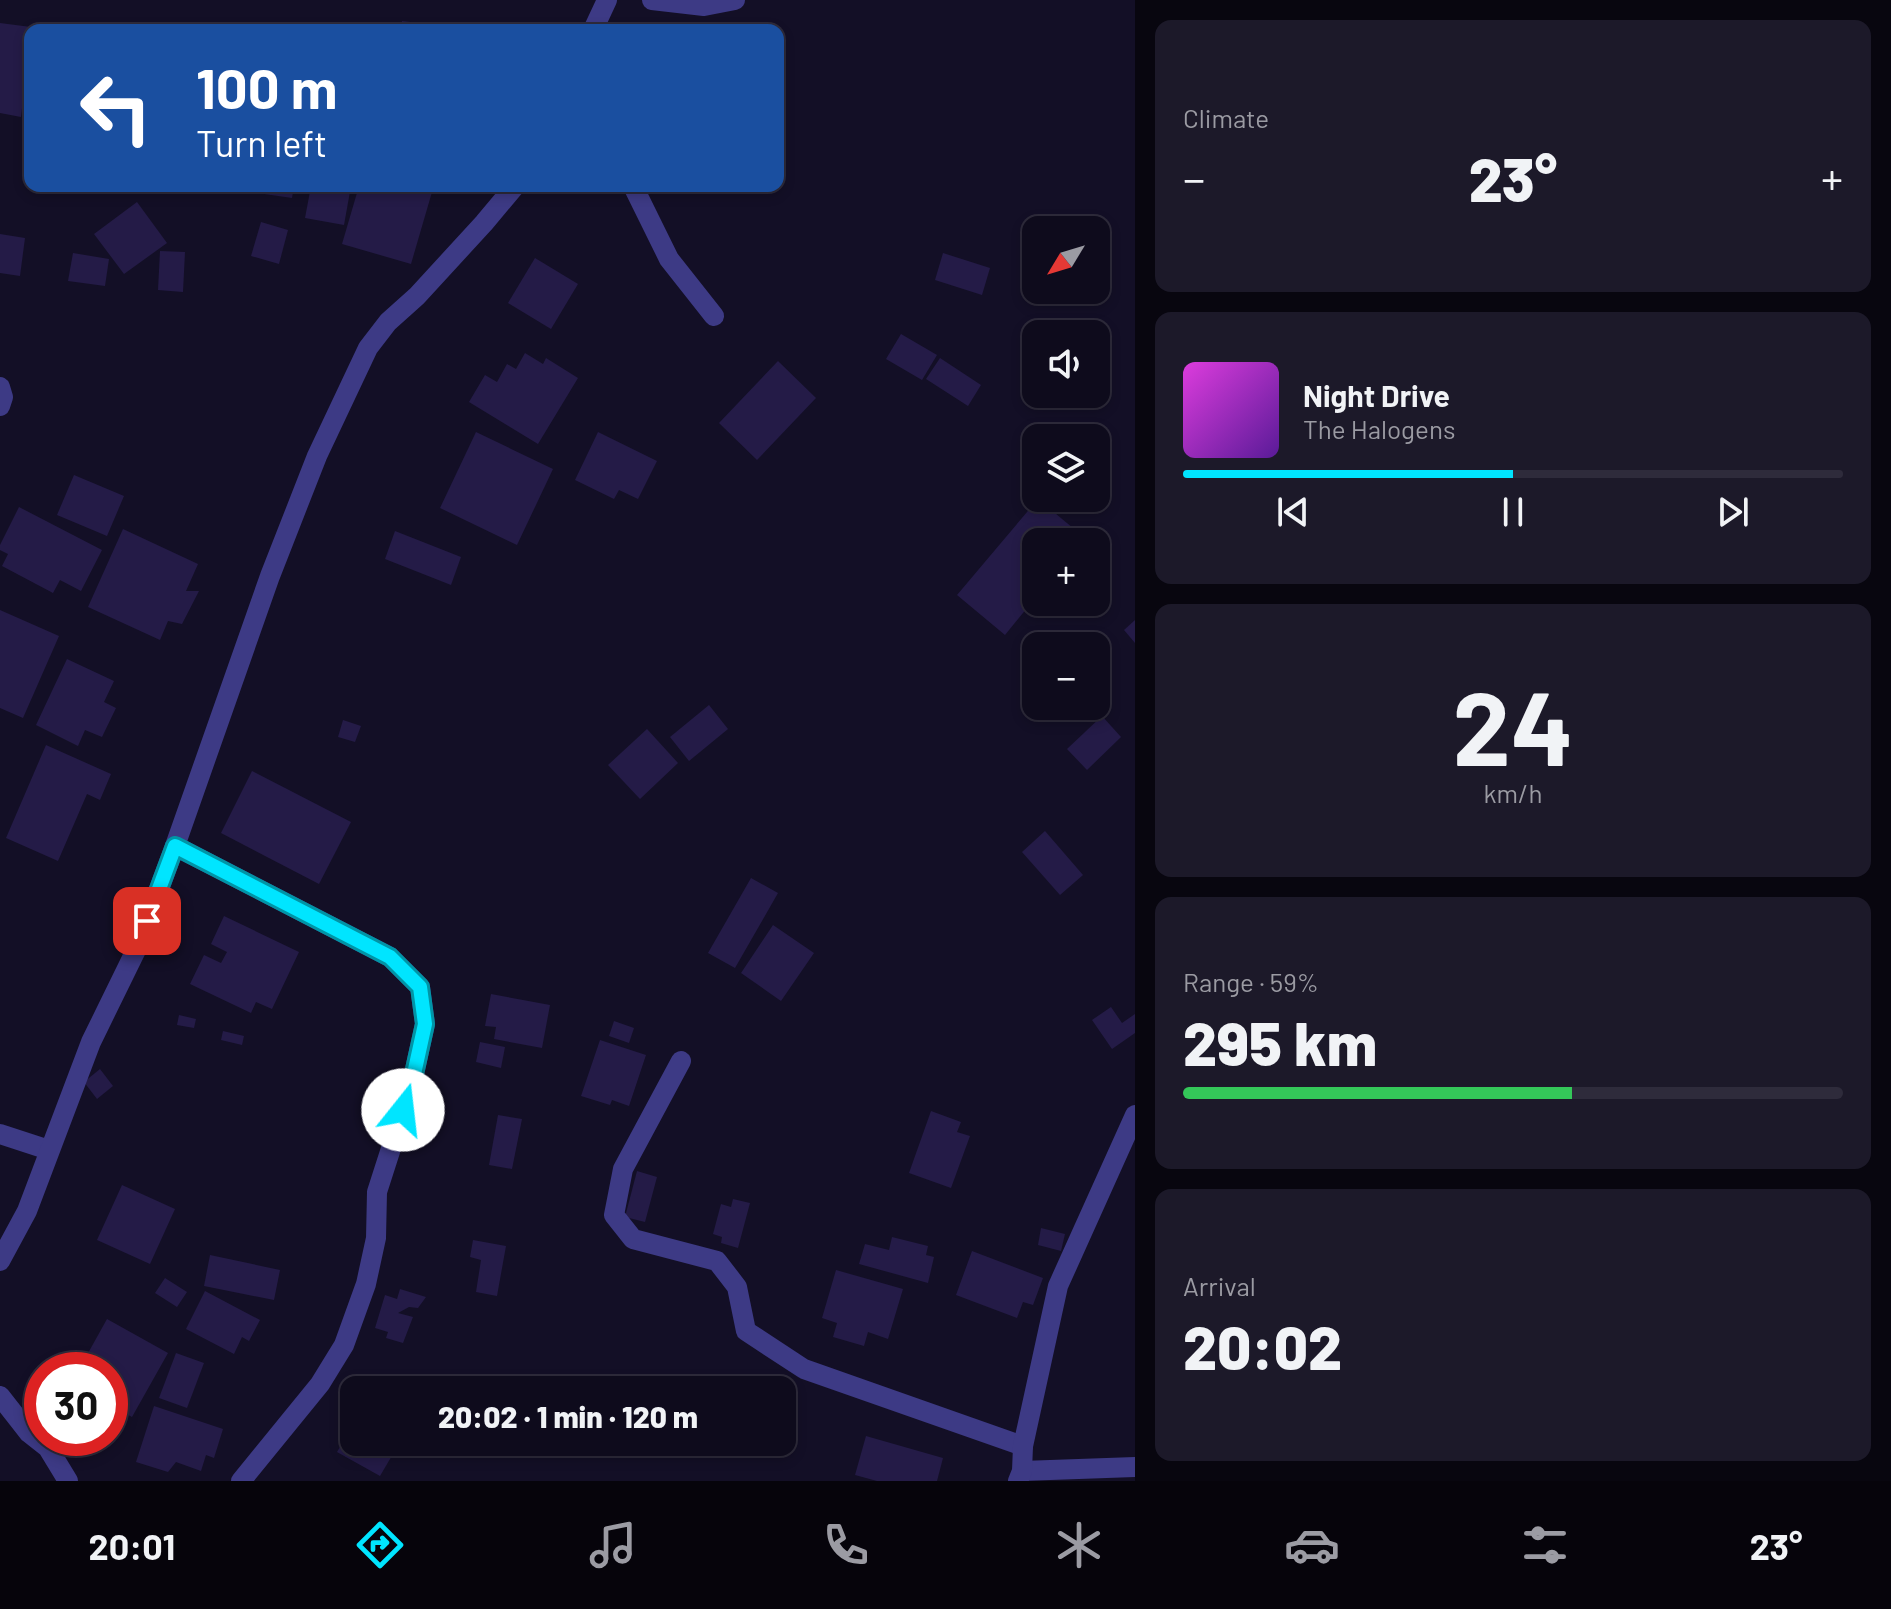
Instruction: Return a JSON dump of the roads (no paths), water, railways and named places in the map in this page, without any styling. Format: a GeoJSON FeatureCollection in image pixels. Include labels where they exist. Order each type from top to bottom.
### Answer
{"type":"FeatureCollection","features":[{"type":"Feature","properties":{"kind":"street"},"geometry":{"type":"LineString","coordinates":[[596,24],[607,0]]}},
{"type":"Feature","properties":{"kind":"street"},"geometry":{"type":"LineString","coordinates":[[652,0],[704,6],[735,0]]}},
{"type":"Feature","properties":{"kind":"street"},"geometry":{"type":"LineString","coordinates":[[0,1261],[27,1211],[91,1042],[138,946],[270,576],[317,456],[368,348],[388,322],[417,296],[510,192]]}},
{"type":"Feature","properties":{"kind":"street"},"geometry":{"type":"LineString","coordinates":[[636,192],[669,259],[714,316]]}},
{"type":"Feature","properties":{"kind":"street"},"geometry":{"type":"LineString","coordinates":[[0,387],[3,397],[0,406]]}},
{"type":"Feature","properties":{"kind":"street"},"geometry":{"type":"LineString","coordinates":[[175,846],[390,957],[420,987],[425,1024],[412,1083],[377,1192],[376,1238],[366,1284],[344,1345],[320,1384],[241,1481]]}},
{"type":"Feature","properties":{"kind":"street"},"geometry":{"type":"LineString","coordinates":[[681,1061],[623,1169],[614,1215],[633,1239],[717,1261],[737,1287],[746,1331],[804,1369],[1023,1446]]}},
{"type":"Feature","properties":{"kind":"street"},"geometry":{"type":"LineString","coordinates":[[1135,1115],[1058,1286],[1023,1446],[1020,1476],[1135,1467]]}},
{"type":"Feature","properties":{"kind":"street"},"geometry":{"type":"LineString","coordinates":[[0,1134],[49,1150]]}},
{"type":"Feature","properties":{"kind":"street"},"geometry":{"type":"LineString","coordinates":[[0,1396],[29,1433],[48,1448],[68,1481]]}}]}
